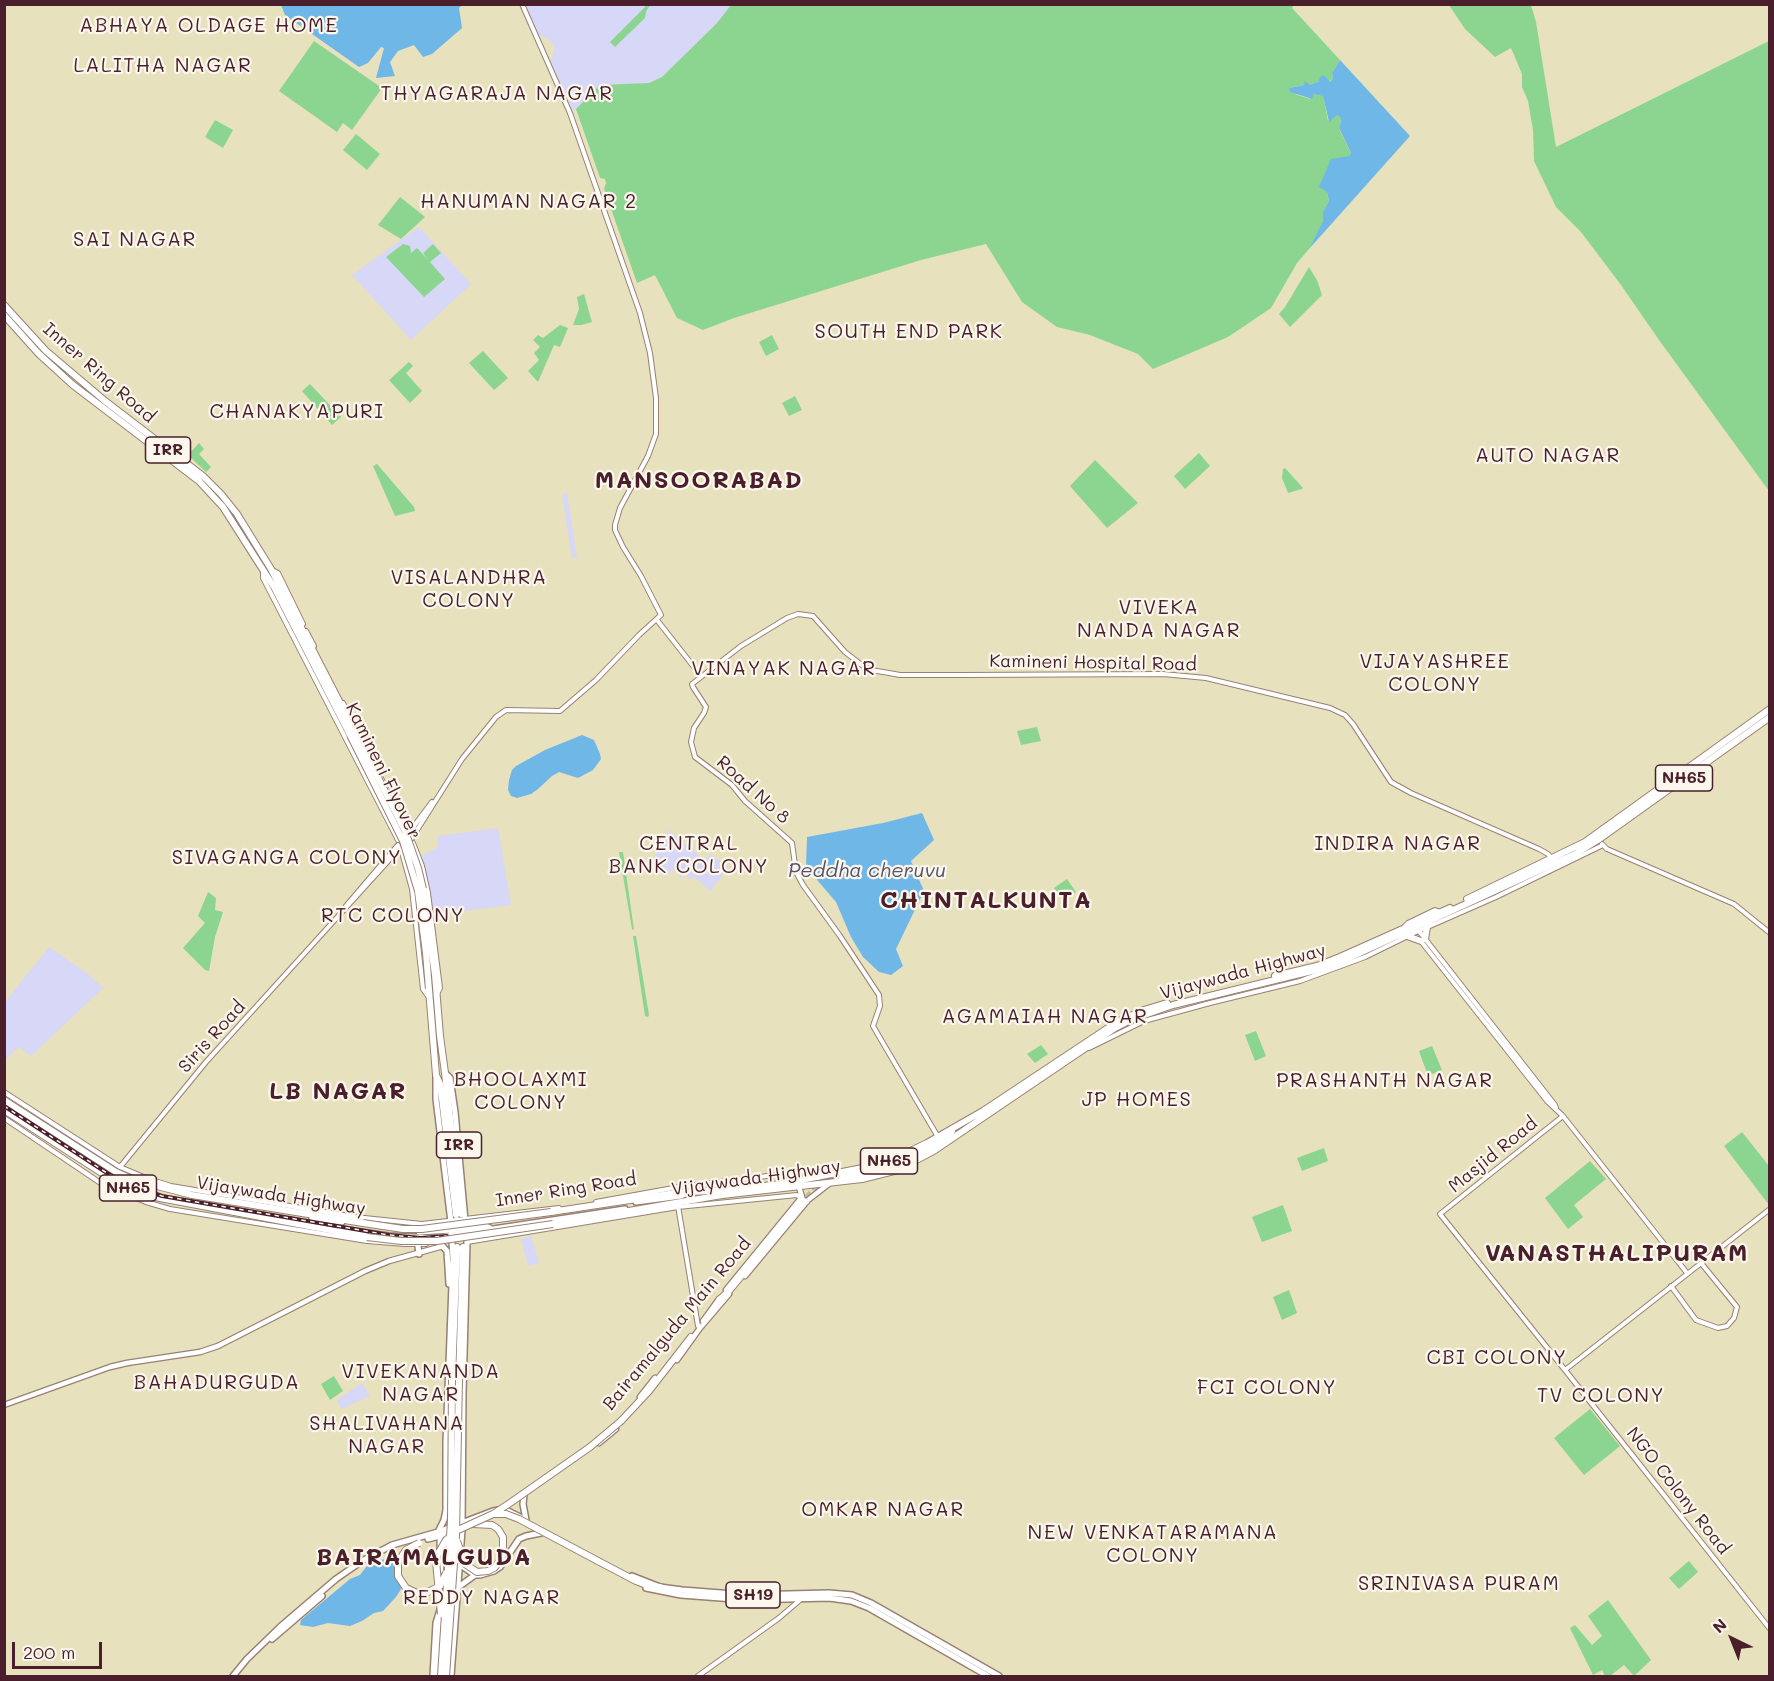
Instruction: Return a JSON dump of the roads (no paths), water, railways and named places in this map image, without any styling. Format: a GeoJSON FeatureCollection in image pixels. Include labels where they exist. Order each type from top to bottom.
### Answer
{"type":"FeatureCollection","features":[{"type":"Feature","properties":{"kind":"highway","name":"Inner Ring Road"},"geometry":{"type":"LineString","coordinates":[[4,305],[45,351],[120,413],[204,477],[221,494],[237,514],[267,569]]}},
{"type":"Feature","properties":{"kind":"highway","name":"Inner Ring Road"},"geometry":{"type":"LineString","coordinates":[[4,315],[65,378],[204,486],[224,507],[267,569]]}},
{"type":"Feature","properties":{"kind":"highway"},"geometry":{"type":"LineString","coordinates":[[111,415],[120,413]]}},
{"type":"Feature","properties":{"kind":"highway","name":"Kamineni Flyover"},"geometry":{"type":"LineString","coordinates":[[267,569],[405,831],[414,854],[433,999]]}},
{"type":"Feature","properties":{"kind":"highway","name":"Vijaywada Highway"},"geometry":{"type":"LineString","coordinates":[[673,1191],[685,1194],[747,1188],[815,1178],[894,1159],[1004,1100],[1083,1051],[1115,1028],[1136,1018],[1173,1005],[1234,993],[1254,983],[1316,970],[1414,931],[1460,904],[1585,842],[1770,709]]}},
{"type":"Feature","properties":{"kind":"highway","name":"Vijaywada Highway"},"geometry":{"type":"LineString","coordinates":[[661,1206],[678,1205],[722,1195],[873,1177],[898,1170],[935,1150],[1111,1026],[1131,1015],[1183,999],[1317,966],[1547,868],[1600,843],[1770,717]]}},
{"type":"Feature","properties":{"kind":"highway"},"geometry":{"type":"LineString","coordinates":[[1414,931],[1423,940],[1429,924]]}},
{"type":"Feature","properties":{"kind":"highway"},"geometry":{"type":"LineString","coordinates":[[1286,978],[1300,981]]}},
{"type":"Feature","properties":{"kind":"highway","name":"IRR"},"geometry":{"type":"LineString","coordinates":[[433,999],[436,1075],[440,1084],[461,1216]]}},
{"type":"Feature","properties":{"kind":"highway","name":"IRR"},"geometry":{"type":"LineString","coordinates":[[436,1037],[445,1073],[461,1216]]}},
{"type":"Feature","properties":{"kind":"highway","name":"Vijaywada Highway"},"geometry":{"type":"LineString","coordinates":[[4,1100],[134,1180],[176,1192],[293,1212]]}},
{"type":"Feature","properties":{"kind":"highway","name":"Vijaywada Highway"},"geometry":{"type":"LineString","coordinates":[[4,1110],[111,1179],[143,1194],[300,1223]]}},
{"type":"Feature","properties":{"kind":"highway"},"geometry":{"type":"LineString","coordinates":[[832,1181],[900,1163],[946,1137],[954,1128]]}},
{"type":"Feature","properties":{"kind":"highway"},"geometry":{"type":"LineString","coordinates":[[53,1142],[58,1134]]}},
{"type":"Feature","properties":{"kind":"highway"},"geometry":{"type":"LineString","coordinates":[[57,1153],[61,1147]]}},
{"type":"Feature","properties":{"kind":"highway","name":"NH65"},"geometry":{"type":"LineString","coordinates":[[293,1212],[403,1229],[422,1229],[551,1212],[673,1191]]}},
{"type":"Feature","properties":{"kind":"highway"},"geometry":{"type":"LineString","coordinates":[[170,1200],[176,1192]]}},
{"type":"Feature","properties":{"kind":"highway"},"geometry":{"type":"LineString","coordinates":[[719,1300],[803,1201]]}},
{"type":"Feature","properties":{"kind":"highway","name":"NH65"},"geometry":{"type":"LineString","coordinates":[[300,1223],[304,1226],[367,1237],[400,1241],[437,1241],[661,1206]]}},
{"type":"Feature","properties":{"kind":"highway"},"geometry":{"type":"LineString","coordinates":[[293,1212],[301,1208]]}},
{"type":"Feature","properties":{"kind":"highway","name":"IRR"},"geometry":{"type":"LineString","coordinates":[[446,1677],[456,1535],[456,1376],[452,1327],[462,1246]]}},
{"type":"Feature","properties":{"kind":"highway","name":"IRR"},"geometry":{"type":"LineString","coordinates":[[437,1677],[449,1567],[456,1376],[460,1344],[462,1246]]}},
{"type":"Feature","properties":{"kind":"highway"},"geometry":{"type":"LineString","coordinates":[[460,1344],[464,1335]]}},
{"type":"Feature","properties":{"kind":"highway"},"geometry":{"type":"LineString","coordinates":[[437,1677],[441,1621],[436,1569],[441,1546],[451,1535],[464,1527],[499,1512],[590,1447],[621,1421],[649,1390],[690,1336]]}},
{"type":"Feature","properties":{"kind":"highway"},"geometry":{"type":"LineString","coordinates":[[499,1512],[519,1519],[636,1581],[660,1587]]}},
{"type":"Feature","properties":{"kind":"highway"},"geometry":{"type":"LineString","coordinates":[[456,1535],[463,1560],[468,1567],[474,1571],[484,1572],[494,1568],[501,1560],[503,1537],[492,1525],[473,1524]]}},
{"type":"Feature","properties":{"kind":"highway"},"geometry":{"type":"LineString","coordinates":[[421,1541],[406,1550],[398,1562],[398,1576],[406,1588],[419,1594],[433,1591],[440,1586],[449,1567]]}},
{"type":"Feature","properties":{"kind":"main road","name":"IRR"},"geometry":{"type":"LineString","coordinates":[[436,1075],[436,1099],[452,1222],[452,1327],[449,1354],[456,1376]]}},
{"type":"Feature","properties":{"kind":"main road"},"geometry":{"type":"LineString","coordinates":[[381,1553],[462,1527],[475,1517],[499,1512],[623,1423],[654,1388],[803,1201],[832,1181]]}},
{"type":"Feature","properties":{"kind":"main road"},"geometry":{"type":"LineString","coordinates":[[799,1187],[803,1201]]}},
{"type":"Feature","properties":{"kind":"main road","name":"Vijaywada Highway"},"geometry":{"type":"LineString","coordinates":[[505,1215],[512,1220],[685,1194]]}},
{"type":"Feature","properties":{"kind":"main road","name":"Vijaywada Highway"},"geometry":{"type":"LineString","coordinates":[[170,1200],[184,1196],[331,1221],[395,1233],[402,1241],[414,1238],[419,1242],[451,1233]]}},
{"type":"Feature","properties":{"kind":"main road","name":"Vijaywada Highway"},"geometry":{"type":"LineString","coordinates":[[300,1223],[395,1233],[451,1233],[483,1228],[492,1229],[646,1205],[661,1206]]}},
{"type":"Feature","properties":{"kind":"main road","name":"IRR"},"geometry":{"type":"LineString","coordinates":[[461,1216],[467,1231],[462,1246],[464,1335],[456,1376],[462,1527]]}},
{"type":"Feature","properties":{"kind":"main road"},"geometry":{"type":"LineString","coordinates":[[481,1218],[485,1239]]}},
{"type":"Feature","properties":{"kind":"main road"},"geometry":{"type":"LineString","coordinates":[[395,1233],[394,1225],[397,1222]]}},
{"type":"Feature","properties":{"kind":"main road"},"geometry":{"type":"LineString","coordinates":[[505,1235],[511,1226]]}},
{"type":"Feature","properties":{"kind":"main road"},"geometry":{"type":"LineString","coordinates":[[434,1238],[447,1251],[448,1320],[452,1327]]}},
{"type":"Feature","properties":{"kind":"main road"},"geometry":{"type":"LineString","coordinates":[[419,1242],[419,1254]]}},
{"type":"Feature","properties":{"kind":"main road"},"geometry":{"type":"LineString","coordinates":[[4,1405],[111,1367],[200,1352],[218,1346],[365,1271],[441,1245]]}},
{"type":"Feature","properties":{"kind":"main road","name":"Bairamalguda Main Road"},"geometry":{"type":"LineString","coordinates":[[462,1527],[499,1512],[593,1445],[636,1402],[719,1300]]}},
{"type":"Feature","properties":{"kind":"main road"},"geometry":{"type":"LineString","coordinates":[[437,1677],[436,1623],[440,1610],[441,1555],[439,1534],[446,1509],[446,1442],[456,1376]]}},
{"type":"Feature","properties":{"kind":"main road"},"geometry":{"type":"LineString","coordinates":[[524,1495],[526,1520]]}},
{"type":"Feature","properties":{"kind":"main road"},"geometry":{"type":"LineString","coordinates":[[446,1509],[454,1513],[462,1509],[466,1514],[475,1517]]}},
{"type":"Feature","properties":{"kind":"main road","name":"SH19"},"geometry":{"type":"LineString","coordinates":[[499,1512],[526,1520],[620,1570],[660,1587],[747,1595],[829,1593],[852,1595],[871,1603],[996,1676]]}},
{"type":"Feature","properties":{"kind":"main road","name":"SH19"},"geometry":{"type":"LineString","coordinates":[[499,1512],[638,1585],[657,1590],[681,1595],[747,1600],[829,1598],[857,1603],[895,1622],[988,1677]]}},
{"type":"Feature","properties":{"kind":"main road"},"geometry":{"type":"LineString","coordinates":[[451,1677],[462,1527]]}},
{"type":"Feature","properties":{"kind":"main road"},"geometry":{"type":"LineString","coordinates":[[457,1588],[475,1575],[487,1574],[500,1567],[519,1539],[541,1533]]}},
{"type":"Feature","properties":{"kind":"main road"},"geometry":{"type":"LineString","coordinates":[[233,1677],[244,1664],[304,1610],[350,1572],[406,1540],[439,1534]]}},
{"type":"Feature","properties":{"kind":"main road"},"geometry":{"type":"LineString","coordinates":[[441,1555],[475,1575]]}},
{"type":"Feature","properties":{"kind":"main road"},"geometry":{"type":"LineString","coordinates":[[440,1610],[456,1611]]}},
{"type":"Feature","properties":{"kind":"street"},"geometry":{"type":"LineString","coordinates":[[399,846],[409,849],[411,838],[430,806],[462,759],[496,717],[506,710],[560,711],[596,680],[661,615],[615,530],[620,508],[648,456],[656,434],[656,398],[650,353],[640,313],[570,113],[522,4]]}},
{"type":"Feature","properties":{"kind":"street"},"geometry":{"type":"LineString","coordinates":[[267,569],[278,574],[359,731],[405,825],[422,866],[428,893],[440,988],[433,999],[423,989],[412,889],[399,846],[263,578],[267,569]]}},
{"type":"Feature","properties":{"kind":"street","name":"Kamineni Hospital Road"},"geometry":{"type":"LineString","coordinates":[[701,676],[778,622],[798,614],[813,616],[844,651],[863,666],[889,673],[1163,674],[1206,678],[1330,708],[1345,715],[1392,782],[1411,794],[1539,849],[1548,854],[1551,859]]}},
{"type":"Feature","properties":{"kind":"street"},"geometry":{"type":"LineString","coordinates":[[657,620],[701,676]]}},
{"type":"Feature","properties":{"kind":"street","name":"Road No 8"},"geometry":{"type":"LineString","coordinates":[[701,676],[692,685],[706,707],[694,728],[691,742],[695,757],[732,784],[745,801],[792,843],[796,872],[880,1000],[873,1026],[938,1137]]}},
{"type":"Feature","properties":{"kind":"street"},"geometry":{"type":"LineString","coordinates":[[399,846],[403,835],[411,838]]}},
{"type":"Feature","properties":{"kind":"street"},"geometry":{"type":"LineString","coordinates":[[1429,924],[1496,897],[1600,843],[1607,849],[1731,902],[1770,933]]}},
{"type":"Feature","properties":{"kind":"street","name":"Siris Road"},"geometry":{"type":"LineString","coordinates":[[118,1169],[207,1060],[333,923],[399,846]]}},
{"type":"Feature","properties":{"kind":"street"},"geometry":{"type":"LineString","coordinates":[[1234,993],[1300,981],[1365,957],[1414,931],[1546,1101],[1563,1116],[1687,1273]]}},
{"type":"Feature","properties":{"kind":"street","name":"Inner Ring Road"},"geometry":{"type":"LineString","coordinates":[[4,1092],[118,1169],[147,1179],[171,1186],[397,1222],[422,1224],[452,1222],[461,1216],[481,1218],[584,1205],[815,1170],[815,1178]]}},
{"type":"Feature","properties":{"kind":"street","name":"Masjid Road"},"geometry":{"type":"LineString","coordinates":[[1440,1214],[1563,1116]]}},
{"type":"Feature","properties":{"kind":"street"},"geometry":{"type":"LineString","coordinates":[[4,1118],[102,1184],[170,1209],[367,1241],[402,1241],[441,1245]]}},
{"type":"Feature","properties":{"kind":"street"},"geometry":{"type":"LineString","coordinates":[[462,1246],[505,1235],[678,1205],[797,1195],[803,1201]]}},
{"type":"Feature","properties":{"kind":"street"},"geometry":{"type":"LineString","coordinates":[[678,1205],[699,1326]]}},
{"type":"Feature","properties":{"kind":"street"},"geometry":{"type":"LineString","coordinates":[[1566,1370],[1770,1209]]}},
{"type":"Feature","properties":{"kind":"street","name":"NGO Colony Road"},"geometry":{"type":"LineString","coordinates":[[1440,1214],[1770,1629]]}},
{"type":"Feature","properties":{"kind":"street"},"geometry":{"type":"LineString","coordinates":[[1671,1286],[1696,1320],[1718,1328],[1727,1326],[1734,1318],[1737,1307],[1701,1263]]}},
{"type":"Feature","properties":{"kind":"street"},"geometry":{"type":"LineString","coordinates":[[698,1677],[779,1618],[800,1599]]}},
{"type":"Feature","properties":{"kind":"water"},"geometry":{"type":"Polygon","coordinates":[[[281,5],[462,5],[459,8],[462,28],[432,54],[423,57],[414,45],[398,51],[390,62],[395,76],[376,78],[384,48],[381,47],[368,63],[359,67],[285,15],[281,5]]]}},
{"type":"Feature","properties":{"kind":"water"},"geometry":{"type":"Polygon","coordinates":[[[1340,60],[1410,136],[1309,249],[1323,221],[1323,211],[1329,201],[1327,192],[1319,187],[1331,159],[1349,156],[1351,153],[1339,128],[1340,117],[1337,115],[1329,122],[1323,96],[1314,94],[1312,99],[1290,92],[1289,88],[1304,85],[1305,81],[1310,85],[1319,81],[1324,75],[1330,82],[1333,78],[1332,73],[1340,60]]]}},
{"type":"Feature","properties":{"kind":"water"},"geometry":{"type":"Polygon","coordinates":[[[582,735],[594,740],[600,754],[601,759],[593,770],[578,778],[559,772],[531,794],[517,798],[511,796],[508,790],[509,780],[516,766],[545,750],[582,735]]]}},
{"type":"Feature","properties":{"kind":"water","name":"Peddha cheruvu"},"geometry":{"type":"Polygon","coordinates":[[[922,813],[934,840],[911,861],[924,891],[896,949],[903,966],[891,975],[879,972],[863,957],[851,937],[836,902],[806,867],[807,837],[883,823],[922,813]]]}},
{"type":"Feature","properties":{"kind":"water"},"geometry":{"type":"Polygon","coordinates":[[[395,1555],[398,1557],[401,1589],[383,1611],[374,1613],[350,1626],[328,1623],[313,1627],[300,1625],[301,1620],[350,1579],[360,1575],[367,1566],[395,1555]]]}},
{"type":"Feature","properties":{"kind":"tunnel"},"geometry":{"type":"LineString","coordinates":[[801,1204],[817,1186],[824,1181],[834,1179]]}},
{"type":"Feature","properties":{"kind":"railway"},"geometry":{"type":"LineString","coordinates":[[4,1106],[107,1173],[125,1183],[162,1196],[389,1235],[421,1238],[447,1236]]}},
{"type":"Feature","properties":{"kind":"district","name":"ABHAYA OLDAGE HOME"},"geometry":{"type":"Point","coordinates":[209,26]}},
{"type":"Feature","properties":{"kind":"district","name":"LALITHA NAGAR"},"geometry":{"type":"Point","coordinates":[163,66]}},
{"type":"Feature","properties":{"kind":"district","name":"THYAGARAJA NAGAR"},"geometry":{"type":"Point","coordinates":[497,94]}},
{"type":"Feature","properties":{"kind":"district","name":"HANUMAN NAGAR 2"},"geometry":{"type":"Point","coordinates":[529,202]}},
{"type":"Feature","properties":{"kind":"district","name":"SAI NAGAR"},"geometry":{"type":"Point","coordinates":[135,240]}},
{"type":"Feature","properties":{"kind":"district","name":"SOUTH END PARK"},"geometry":{"type":"Point","coordinates":[909,332]}},
{"type":"Feature","properties":{"kind":"district","name":"CHANAKYAPURI"},"geometry":{"type":"Point","coordinates":[297,412]}},
{"type":"Feature","properties":{"kind":"district","name":"AUTO NAGAR"},"geometry":{"type":"Point","coordinates":[1548,456]}},
{"type":"Feature","properties":{"kind":"district","name":"MANSOORABAD"},"geometry":{"type":"Point","coordinates":[699,481]}},
{"type":"Feature","properties":{"kind":"district","name":"VISALANDHRA COLONY"},"geometry":{"type":"Point","coordinates":[469,590]}},
{"type":"Feature","properties":{"kind":"district","name":"VIVEKA NANDA NAGAR"},"geometry":{"type":"Point","coordinates":[1159,620]}},
{"type":"Feature","properties":{"kind":"district","name":"VINAYAK NAGAR"},"geometry":{"type":"Point","coordinates":[784,669]}},
{"type":"Feature","properties":{"kind":"district","name":"VIJAYASHREE COLONY"},"geometry":{"type":"Point","coordinates":[1435,674]}},
{"type":"Feature","properties":{"kind":"district","name":"INDIRA NAGAR"},"geometry":{"type":"Point","coordinates":[1398,844]}},
{"type":"Feature","properties":{"kind":"district","name":"CENTRAL BANK COLONY"},"geometry":{"type":"Point","coordinates":[689,856]}},
{"type":"Feature","properties":{"kind":"district","name":"SIVAGANGA COLONY"},"geometry":{"type":"Point","coordinates":[287,858]}},
{"type":"Feature","properties":{"kind":"district","name":"CHINTALKUNTA"},"geometry":{"type":"Point","coordinates":[986,901]}},
{"type":"Feature","properties":{"kind":"district","name":"RTC COLONY"},"geometry":{"type":"Point","coordinates":[393,916]}},
{"type":"Feature","properties":{"kind":"district","name":"AGAMAIAH NAGAR"},"geometry":{"type":"Point","coordinates":[1045,1017]}},
{"type":"Feature","properties":{"kind":"district","name":"PRASHANTH NAGAR"},"geometry":{"type":"Point","coordinates":[1385,1081]}},
{"type":"Feature","properties":{"kind":"district","name":"LB NAGAR"},"geometry":{"type":"Point","coordinates":[338,1092]}},
{"type":"Feature","properties":{"kind":"district","name":"BHOOLAXMI COLONY"},"geometry":{"type":"Point","coordinates":[521,1092]}},
{"type":"Feature","properties":{"kind":"district","name":"JP HOMES"},"geometry":{"type":"Point","coordinates":[1137,1100]}},
{"type":"Feature","properties":{"kind":"district","name":"VANASTHALIPURAM"},"geometry":{"type":"Point","coordinates":[1617,1254]}},
{"type":"Feature","properties":{"kind":"district","name":"CBI COLONY"},"geometry":{"type":"Point","coordinates":[1497,1358]}},
{"type":"Feature","properties":{"kind":"district","name":"BAHADURGUDA"},"geometry":{"type":"Point","coordinates":[217,1383]}},
{"type":"Feature","properties":{"kind":"district","name":"VIVEKANANDA NAGAR"},"geometry":{"type":"Point","coordinates":[421,1384]}},
{"type":"Feature","properties":{"kind":"district","name":"FCI COLONY"},"geometry":{"type":"Point","coordinates":[1267,1388]}},
{"type":"Feature","properties":{"kind":"district","name":"TV COLONY"},"geometry":{"type":"Point","coordinates":[1601,1396]}},
{"type":"Feature","properties":{"kind":"district","name":"SHALIVAHANA NAGAR"},"geometry":{"type":"Point","coordinates":[387,1436]}},
{"type":"Feature","properties":{"kind":"district","name":"OMKAR NAGAR"},"geometry":{"type":"Point","coordinates":[883,1510]}},
{"type":"Feature","properties":{"kind":"district","name":"NEW VENKATARAMANA COLONY"},"geometry":{"type":"Point","coordinates":[1153,1544]}},
{"type":"Feature","properties":{"kind":"district","name":"BAIRAMALGUDA"},"geometry":{"type":"Point","coordinates":[424,1558]}},
{"type":"Feature","properties":{"kind":"district","name":"SRINIVASA PURAM"},"geometry":{"type":"Point","coordinates":[1459,1584]}},
{"type":"Feature","properties":{"kind":"district","name":"REDDY NAGAR"},"geometry":{"type":"Point","coordinates":[482,1598]}}]}
